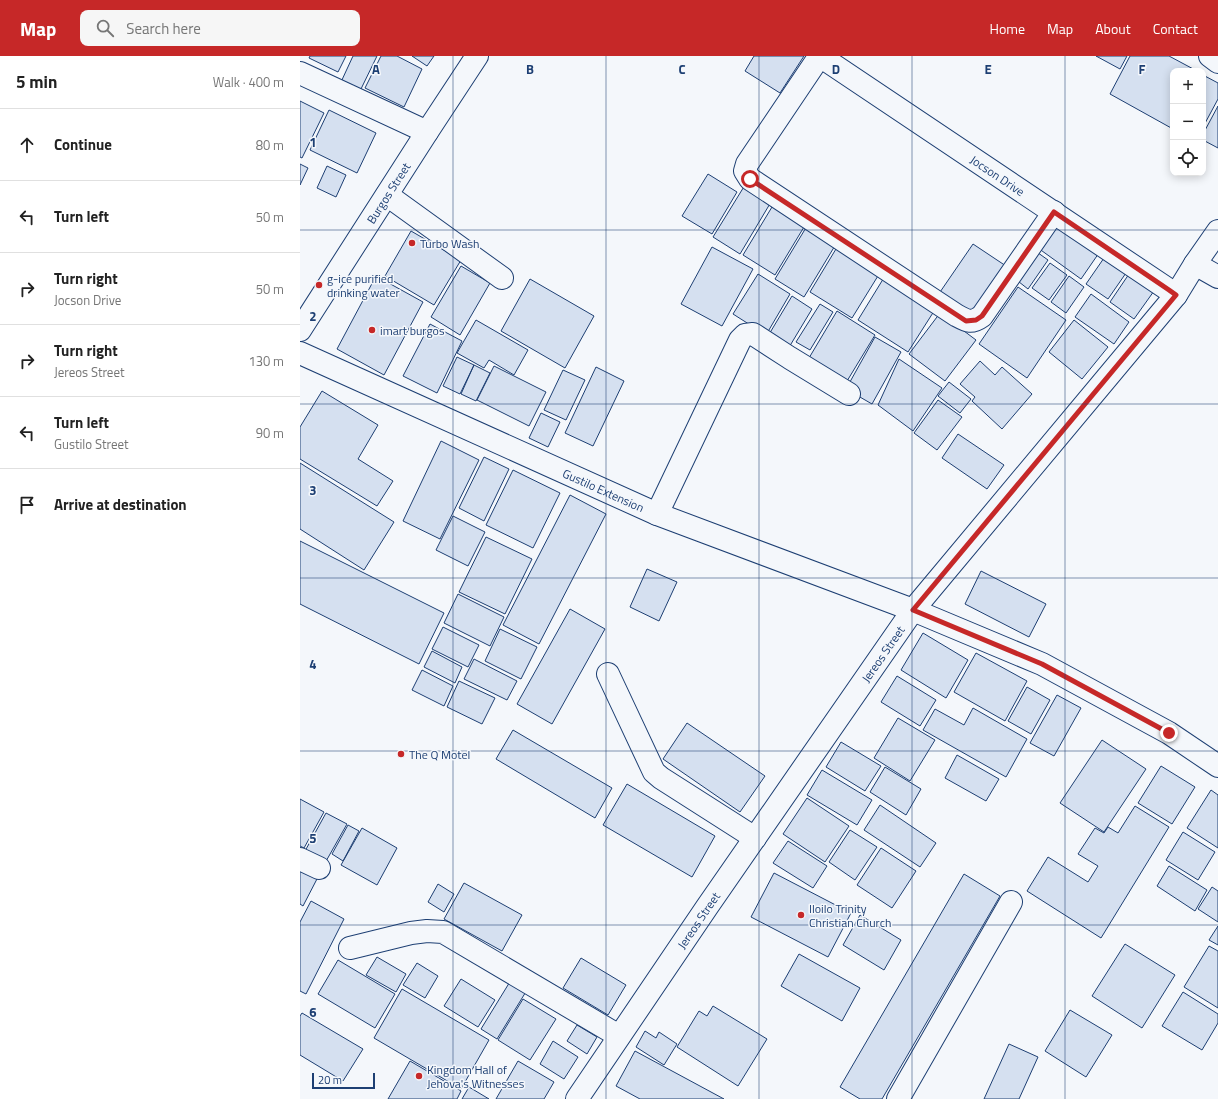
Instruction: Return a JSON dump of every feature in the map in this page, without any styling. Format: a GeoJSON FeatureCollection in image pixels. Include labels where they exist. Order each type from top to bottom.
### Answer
{"type":"FeatureCollection","features":[{"type":"Feature","properties":{"kind":"street","name":"Burgos Street"},"geometry":{"type":"LineString","coordinates":[[300,330],[477,56]]}},
{"type":"Feature","properties":{"kind":"street"},"geometry":{"type":"LineString","coordinates":[[819,56],[746,164],[745,171],[750,179],[966,321],[976,320],[982,316],[1054,212]]}},
{"type":"Feature","properties":{"kind":"street","name":"Jocson Drive"},"geometry":{"type":"LineString","coordinates":[[819,56],[1176,295]]}},
{"type":"Feature","properties":{"kind":"street"},"geometry":{"type":"LineString","coordinates":[[1210,56],[1218,62]]}},
{"type":"Feature","properties":{"kind":"street"},"geometry":{"type":"LineString","coordinates":[[300,73],[427,132]]}},
{"type":"Feature","properties":{"kind":"street"},"geometry":{"type":"LineString","coordinates":[[387,195],[502,278]]}},
{"type":"Feature","properties":{"kind":"street","name":"Jereos Street"},"geometry":{"type":"LineString","coordinates":[[577,1099],[754,838],[913,610],[1176,295],[1218,231]]}},
{"type":"Feature","properties":{"kind":"street"},"geometry":{"type":"LineString","coordinates":[[1195,264],[1218,277]]}},
{"type":"Feature","properties":{"kind":"street"},"geometry":{"type":"LineString","coordinates":[[657,514],[740,340],[745,335],[753,334],[849,394]]}},
{"type":"Feature","properties":{"kind":"street","name":"Gustilo Extension"},"geometry":{"type":"LineString","coordinates":[[300,353],[657,514],[913,610],[1042,664],[1169,733],[1218,766]]}},
{"type":"Feature","properties":{"kind":"street"},"geometry":{"type":"LineString","coordinates":[[608,674],[654,772],[754,838]]}},
{"type":"Feature","properties":{"kind":"street"},"geometry":{"type":"LineString","coordinates":[[898,1099],[1011,902]]}},
{"type":"Feature","properties":{"kind":"street"},"geometry":{"type":"LineString","coordinates":[[350,948],[411,933],[428,931],[443,932],[619,1036]]}},
{"type":"Feature","properties":{"kind":"building"},"geometry":{"type":"Polygon","coordinates":[[[310,56],[346,56],[338,72],[309,58],[310,56]]]}},
{"type":"Feature","properties":{"kind":"building"},"geometry":{"type":"Polygon","coordinates":[[[353,56],[377,56],[360,91],[341,82],[353,56]]]}},
{"type":"Feature","properties":{"kind":"building"},"geometry":{"type":"Polygon","coordinates":[[[381,56],[397,56],[422,69],[404,107],[365,88],[381,56]]]}},
{"type":"Feature","properties":{"kind":"building"},"geometry":{"type":"Polygon","coordinates":[[[412,56],[434,56],[427,66],[412,56]]]}},
{"type":"Feature","properties":{"kind":"building"},"geometry":{"type":"Polygon","coordinates":[[[754,56],[804,56],[780,93],[745,71],[754,56]]]}},
{"type":"Feature","properties":{"kind":"building"},"geometry":{"type":"Polygon","coordinates":[[[1096,56],[1127,56],[1120,69],[1096,56]]]}},
{"type":"Feature","properties":{"kind":"building"},"geometry":{"type":"Polygon","coordinates":[[[1130,56],[1169,56],[1191,68],[1170,68],[1170,127],[1110,94],[1130,56]]]}},
{"type":"Feature","properties":{"kind":"building"},"geometry":{"type":"Polygon","coordinates":[[[1206,77],[1218,83],[1218,99],[1206,121],[1206,77]]]}},
{"type":"Feature","properties":{"kind":"building"},"geometry":{"type":"Polygon","coordinates":[[[300,101],[324,113],[302,158],[300,157],[300,101]]]}},
{"type":"Feature","properties":{"kind":"building"},"geometry":{"type":"Polygon","coordinates":[[[1218,106],[1218,148],[1206,142],[1206,128],[1218,106]]]}},
{"type":"Feature","properties":{"kind":"building"},"geometry":{"type":"Polygon","coordinates":[[[329,110],[376,133],[357,173],[310,150],[329,110]]]}},
{"type":"Feature","properties":{"kind":"building"},"geometry":{"type":"Polygon","coordinates":[[[300,164],[308,168],[300,185],[300,164]]]}},
{"type":"Feature","properties":{"kind":"building"},"geometry":{"type":"Polygon","coordinates":[[[327,166],[346,175],[336,197],[317,188],[327,166]]]}},
{"type":"Feature","properties":{"kind":"building"},"geometry":{"type":"Polygon","coordinates":[[[708,174],[737,192],[712,234],[682,216],[708,174]]]}},
{"type":"Feature","properties":{"kind":"building"},"geometry":{"type":"Polygon","coordinates":[[[745,185],[771,202],[740,254],[713,237],[745,185]]]}},
{"type":"Feature","properties":{"kind":"building"},"geometry":{"type":"Polygon","coordinates":[[[775,202],[807,222],[775,275],[743,255],[775,202]]]}},
{"type":"Feature","properties":{"kind":"building"},"geometry":{"type":"Polygon","coordinates":[[[1057,219],[1101,250],[1081,279],[1038,248],[1057,219]]]}},
{"type":"Feature","properties":{"kind":"building"},"geometry":{"type":"Polygon","coordinates":[[[807,226],[836,244],[804,297],[775,279],[807,226]]]}},
{"type":"Feature","properties":{"kind":"building"},"geometry":{"type":"Polygon","coordinates":[[[411,231],[461,260],[434,305],[385,276],[411,231]]]}},
{"type":"Feature","properties":{"kind":"building"},"geometry":{"type":"Polygon","coordinates":[[[839,244],[881,271],[852,318],[810,292],[839,244]]]}},
{"type":"Feature","properties":{"kind":"building"},"geometry":{"type":"Polygon","coordinates":[[[973,244],[1006,266],[971,318],[938,295],[973,244]]]}},
{"type":"Feature","properties":{"kind":"building"},"geometry":{"type":"Polygon","coordinates":[[[712,247],[753,269],[722,326],[681,304],[712,247]]]}},
{"type":"Feature","properties":{"kind":"building"},"geometry":{"type":"Polygon","coordinates":[[[1034,250],[1048,260],[1028,289],[1014,278],[1034,250]]]}},
{"type":"Feature","properties":{"kind":"building"},"geometry":{"type":"Polygon","coordinates":[[[1104,258],[1126,273],[1108,299],[1086,284],[1104,258]]]}},
{"type":"Feature","properties":{"kind":"building"},"geometry":{"type":"Polygon","coordinates":[[[1050,263],[1067,275],[1049,300],[1032,288],[1050,263]]]}},
{"type":"Feature","properties":{"kind":"building"},"geometry":{"type":"Polygon","coordinates":[[[461,266],[490,283],[460,335],[431,317],[461,266]]]}},
{"type":"Feature","properties":{"kind":"building"},"geometry":{"type":"Polygon","coordinates":[[[758,274],[790,294],[766,335],[733,314],[758,274]]]}},
{"type":"Feature","properties":{"kind":"building"},"geometry":{"type":"Polygon","coordinates":[[[1129,274],[1154,291],[1134,319],[1110,302],[1129,274]]]}},
{"type":"Feature","properties":{"kind":"building"},"geometry":{"type":"Polygon","coordinates":[[[376,276],[423,302],[384,375],[337,349],[376,276]]]}},
{"type":"Feature","properties":{"kind":"building"},"geometry":{"type":"Polygon","coordinates":[[[885,276],[936,308],[908,352],[858,320],[885,276]]]}},
{"type":"Feature","properties":{"kind":"building"},"geometry":{"type":"Polygon","coordinates":[[[1069,276],[1084,287],[1066,313],[1051,302],[1069,276]]]}},
{"type":"Feature","properties":{"kind":"building"},"geometry":{"type":"Polygon","coordinates":[[[530,279],[594,316],[565,368],[501,331],[530,279]]]}},
{"type":"Feature","properties":{"kind":"building"},"geometry":{"type":"Polygon","coordinates":[[[1018,287],[1066,320],[1027,378],[979,344],[1018,287]]]}},
{"type":"Feature","properties":{"kind":"building"},"geometry":{"type":"Polygon","coordinates":[[[1091,294],[1129,322],[1114,344],[1075,317],[1091,294]]]}},
{"type":"Feature","properties":{"kind":"building"},"geometry":{"type":"Polygon","coordinates":[[[792,296],[812,309],[785,354],[765,341],[792,296]]]}},
{"type":"Feature","properties":{"kind":"building"},"geometry":{"type":"Polygon","coordinates":[[[820,304],[833,312],[810,350],[796,342],[820,304]]]}},
{"type":"Feature","properties":{"kind":"building"},"geometry":{"type":"Polygon","coordinates":[[[837,311],[875,335],[844,386],[806,363],[837,311]]]}},
{"type":"Feature","properties":{"kind":"building"},"geometry":{"type":"Polygon","coordinates":[[[940,313],[976,340],[945,381],[909,354],[940,313]]]}},
{"type":"Feature","properties":{"kind":"building"},"geometry":{"type":"Polygon","coordinates":[[[476,320],[528,350],[514,375],[489,360],[484,368],[457,353],[476,320]]]}},
{"type":"Feature","properties":{"kind":"building"},"geometry":{"type":"Polygon","coordinates":[[[1074,320],[1108,347],[1082,379],[1049,352],[1074,320]]]}},
{"type":"Feature","properties":{"kind":"building"},"geometry":{"type":"Polygon","coordinates":[[[430,324],[462,341],[437,393],[403,376],[430,324]]]}},
{"type":"Feature","properties":{"kind":"building"},"geometry":{"type":"Polygon","coordinates":[[[875,337],[901,352],[872,404],[846,389],[875,337]]]}},
{"type":"Feature","properties":{"kind":"building"},"geometry":{"type":"Polygon","coordinates":[[[457,357],[474,365],[460,394],[443,386],[457,357]]]}},
{"type":"Feature","properties":{"kind":"building"},"geometry":{"type":"Polygon","coordinates":[[[899,359],[942,388],[913,431],[878,405],[899,359]]]}},
{"type":"Feature","properties":{"kind":"building"},"geometry":{"type":"Polygon","coordinates":[[[980,361],[995,375],[1002,367],[1032,394],[1002,429],[972,401],[975,397],[960,384],[980,361]]]}},
{"type":"Feature","properties":{"kind":"building"},"geometry":{"type":"Polygon","coordinates":[[[474,365],[490,373],[476,401],[461,394],[474,365]]]}},
{"type":"Feature","properties":{"kind":"building"},"geometry":{"type":"Polygon","coordinates":[[[494,366],[546,392],[529,426],[477,400],[494,366]]]}},
{"type":"Feature","properties":{"kind":"building"},"geometry":{"type":"Polygon","coordinates":[[[596,367],[624,381],[593,446],[565,433],[596,367]]]}},
{"type":"Feature","properties":{"kind":"building"},"geometry":{"type":"Polygon","coordinates":[[[563,370],[585,380],[566,420],[544,410],[563,370]]]}},
{"type":"Feature","properties":{"kind":"building"},"geometry":{"type":"Polygon","coordinates":[[[949,382],[971,399],[960,413],[938,396],[949,382]]]}},
{"type":"Feature","properties":{"kind":"building"},"geometry":{"type":"Polygon","coordinates":[[[322,391],[378,425],[358,459],[393,481],[377,506],[300,459],[300,427],[322,391]]]}},
{"type":"Feature","properties":{"kind":"building"},"geometry":{"type":"Polygon","coordinates":[[[938,400],[962,417],[937,450],[914,433],[938,400]]]}},
{"type":"Feature","properties":{"kind":"building"},"geometry":{"type":"Polygon","coordinates":[[[541,413],[560,422],[548,447],[529,438],[541,413]]]}},
{"type":"Feature","properties":{"kind":"building"},"geometry":{"type":"Polygon","coordinates":[[[958,434],[1004,465],[987,489],[942,458],[958,434]]]}},
{"type":"Feature","properties":{"kind":"building"},"geometry":{"type":"Polygon","coordinates":[[[441,441],[479,460],[440,539],[403,521],[441,441]]]}},
{"type":"Feature","properties":{"kind":"building"},"geometry":{"type":"Polygon","coordinates":[[[484,457],[509,469],[484,521],[459,508],[484,457]]]}},
{"type":"Feature","properties":{"kind":"building"},"geometry":{"type":"Polygon","coordinates":[[[300,463],[394,522],[364,570],[300,529],[300,463]]]}},
{"type":"Feature","properties":{"kind":"building"},"geometry":{"type":"Polygon","coordinates":[[[513,470],[560,493],[533,548],[486,525],[513,470]]]}},
{"type":"Feature","properties":{"kind":"building"},"geometry":{"type":"Polygon","coordinates":[[[570,495],[606,514],[539,644],[503,625],[570,495]]]}},
{"type":"Feature","properties":{"kind":"building"},"geometry":{"type":"Polygon","coordinates":[[[453,516],[485,532],[468,566],[436,550],[453,516]]]}},
{"type":"Feature","properties":{"kind":"building"},"geometry":{"type":"Polygon","coordinates":[[[486,537],[532,559],[505,614],[459,592],[486,537]]]}},
{"type":"Feature","properties":{"kind":"building"},"geometry":{"type":"Polygon","coordinates":[[[300,541],[444,613],[419,664],[300,604],[300,541]]]}},
{"type":"Feature","properties":{"kind":"building"},"geometry":{"type":"Polygon","coordinates":[[[647,569],[677,582],[659,621],[630,607],[647,569]]]}},
{"type":"Feature","properties":{"kind":"building"},"geometry":{"type":"Polygon","coordinates":[[[981,571],[1046,604],[1029,637],[965,604],[981,571]]]}},
{"type":"Feature","properties":{"kind":"building"},"geometry":{"type":"Polygon","coordinates":[[[458,594],[504,617],[490,646],[444,623],[458,594]]]}},
{"type":"Feature","properties":{"kind":"building"},"geometry":{"type":"Polygon","coordinates":[[[570,609],[605,629],[552,724],[517,704],[570,609]]]}},
{"type":"Feature","properties":{"kind":"building"},"geometry":{"type":"Polygon","coordinates":[[[443,627],[479,645],[468,667],[432,649],[443,627]]]}},
{"type":"Feature","properties":{"kind":"building"},"geometry":{"type":"Polygon","coordinates":[[[500,629],[537,647],[521,679],[485,661],[500,629]]]}},
{"type":"Feature","properties":{"kind":"building"},"geometry":{"type":"Polygon","coordinates":[[[923,633],[968,660],[946,698],[901,670],[923,633]]]}},
{"type":"Feature","properties":{"kind":"building"},"geometry":{"type":"Polygon","coordinates":[[[432,651],[462,667],[455,683],[424,667],[432,651]]]}},
{"type":"Feature","properties":{"kind":"building"},"geometry":{"type":"Polygon","coordinates":[[[976,653],[1027,681],[1005,721],[954,692],[976,653]]]}},
{"type":"Feature","properties":{"kind":"building"},"geometry":{"type":"Polygon","coordinates":[[[474,659],[517,681],[507,700],[464,679],[474,659]]]}},
{"type":"Feature","properties":{"kind":"building"},"geometry":{"type":"Polygon","coordinates":[[[422,670],[453,686],[444,706],[412,690],[422,670]]]}},
{"type":"Feature","properties":{"kind":"building"},"geometry":{"type":"Polygon","coordinates":[[[897,676],[936,700],[920,726],[881,702],[897,676]]]}},
{"type":"Feature","properties":{"kind":"building"},"geometry":{"type":"Polygon","coordinates":[[[459,681],[495,698],[482,724],[447,707],[459,681]]]}},
{"type":"Feature","properties":{"kind":"building"},"geometry":{"type":"Polygon","coordinates":[[[1027,687],[1050,700],[1031,734],[1008,721],[1027,687]]]}},
{"type":"Feature","properties":{"kind":"building"},"geometry":{"type":"Polygon","coordinates":[[[1057,695],[1081,708],[1054,756],[1030,743],[1057,695]]]}},
{"type":"Feature","properties":{"kind":"building"},"geometry":{"type":"Polygon","coordinates":[[[973,708],[1027,739],[1006,777],[923,730],[935,709],[964,725],[973,708]]]}},
{"type":"Feature","properties":{"kind":"building"},"geometry":{"type":"Polygon","coordinates":[[[898,718],[935,740],[910,781],[874,758],[898,718]]]}},
{"type":"Feature","properties":{"kind":"building"},"geometry":{"type":"Polygon","coordinates":[[[687,723],[765,776],[740,812],[663,759],[687,723]]]}},
{"type":"Feature","properties":{"kind":"building"},"geometry":{"type":"Polygon","coordinates":[[[513,730],[612,788],[595,818],[496,759],[513,730]]]}},
{"type":"Feature","properties":{"kind":"building"},"geometry":{"type":"Polygon","coordinates":[[[1102,740],[1146,769],[1104,832],[1060,803],[1102,740]]]}},
{"type":"Feature","properties":{"kind":"building"},"geometry":{"type":"Polygon","coordinates":[[[841,742],[881,766],[865,791],[826,767],[841,742]]]}},
{"type":"Feature","properties":{"kind":"building"},"geometry":{"type":"Polygon","coordinates":[[[957,755],[999,779],[986,801],[945,778],[957,755]]]}},
{"type":"Feature","properties":{"kind":"building"},"geometry":{"type":"Polygon","coordinates":[[[1161,766],[1195,787],[1172,824],[1138,803],[1161,766]]]}},
{"type":"Feature","properties":{"kind":"building"},"geometry":{"type":"Polygon","coordinates":[[[885,767],[921,789],[906,815],[870,792],[885,767]]]}},
{"type":"Feature","properties":{"kind":"building"},"geometry":{"type":"Polygon","coordinates":[[[822,770],[872,800],[857,825],[807,795],[822,770]]]}},
{"type":"Feature","properties":{"kind":"building"},"geometry":{"type":"Polygon","coordinates":[[[627,784],[715,836],[692,877],[603,825],[627,784]]]}},
{"type":"Feature","properties":{"kind":"building"},"geometry":{"type":"Polygon","coordinates":[[[1211,790],[1218,795],[1218,848],[1187,828],[1211,790]]]}},
{"type":"Feature","properties":{"kind":"building"},"geometry":{"type":"Polygon","coordinates":[[[807,798],[849,826],[825,862],[783,834],[807,798]]]}},
{"type":"Feature","properties":{"kind":"building"},"geometry":{"type":"Polygon","coordinates":[[[300,799],[324,812],[304,848],[300,846],[300,799]]]}},
{"type":"Feature","properties":{"kind":"building"},"geometry":{"type":"Polygon","coordinates":[[[880,805],[936,843],[920,867],[864,830],[880,805]]]}},
{"type":"Feature","properties":{"kind":"building"},"geometry":{"type":"Polygon","coordinates":[[[1135,806],[1169,827],[1101,938],[1027,891],[1048,857],[1088,882],[1098,866],[1078,854],[1095,828],[1104,833],[1108,827],[1118,833],[1135,806]]]}},
{"type":"Feature","properties":{"kind":"building"},"geometry":{"type":"Polygon","coordinates":[[[326,813],[347,824],[325,863],[305,851],[326,813]]]}},
{"type":"Feature","properties":{"kind":"building"},"geometry":{"type":"Polygon","coordinates":[[[348,825],[359,831],[343,861],[332,854],[348,825]]]}},
{"type":"Feature","properties":{"kind":"building"},"geometry":{"type":"Polygon","coordinates":[[[362,828],[397,848],[377,885],[341,865],[362,828]]]}},
{"type":"Feature","properties":{"kind":"building"},"geometry":{"type":"Polygon","coordinates":[[[850,830],[877,847],[855,880],[829,862],[850,830]]]}},
{"type":"Feature","properties":{"kind":"building"},"geometry":{"type":"Polygon","coordinates":[[[1183,832],[1215,852],[1198,880],[1166,860],[1183,832]]]}},
{"type":"Feature","properties":{"kind":"building"},"geometry":{"type":"Polygon","coordinates":[[[788,841],[827,866],[813,888],[773,863],[788,841]]]}},
{"type":"Feature","properties":{"kind":"building"},"geometry":{"type":"Polygon","coordinates":[[[881,848],[916,871],[892,908],[857,885],[881,848]]]}},
{"type":"Feature","properties":{"kind":"building"},"geometry":{"type":"Polygon","coordinates":[[[1169,866],[1207,890],[1195,911],[1157,886],[1169,866]]]}},
{"type":"Feature","properties":{"kind":"building"},"geometry":{"type":"Polygon","coordinates":[[[300,868],[318,877],[303,906],[300,904],[300,868]]]}},
{"type":"Feature","properties":{"kind":"building","name":"Iloilo Trinity Christian Church"},"geometry":{"type":"Polygon","coordinates":[[[774,873],[851,913],[828,957],[751,917],[774,873]]]}},
{"type":"Feature","properties":{"kind":"building"},"geometry":{"type":"Polygon","coordinates":[[[964,874],[1000,896],[882,1099],[860,1099],[840,1087],[964,874]]]}},
{"type":"Feature","properties":{"kind":"building"},"geometry":{"type":"Polygon","coordinates":[[[464,883],[522,915],[502,951],[444,919],[464,883]]]}},
{"type":"Feature","properties":{"kind":"building"},"geometry":{"type":"Polygon","coordinates":[[[438,884],[454,894],[444,912],[428,902],[438,884]]]}},
{"type":"Feature","properties":{"kind":"building"},"geometry":{"type":"Polygon","coordinates":[[[1212,887],[1218,891],[1218,922],[1198,909],[1212,887]]]}},
{"type":"Feature","properties":{"kind":"building"},"geometry":{"type":"Polygon","coordinates":[[[311,901],[344,919],[306,994],[300,991],[300,922],[311,901]]]}},
{"type":"Feature","properties":{"kind":"building"},"geometry":{"type":"Polygon","coordinates":[[[860,915],[901,940],[884,970],[843,945],[860,915]]]}},
{"type":"Feature","properties":{"kind":"building"},"geometry":{"type":"Polygon","coordinates":[[[1218,926],[1218,945],[1209,940],[1218,926]]]}},
{"type":"Feature","properties":{"kind":"building"},"geometry":{"type":"Polygon","coordinates":[[[1125,944],[1175,975],[1142,1028],[1092,996],[1125,944]]]}},
{"type":"Feature","properties":{"kind":"building"},"geometry":{"type":"Polygon","coordinates":[[[1209,946],[1218,951],[1218,1008],[1184,987],[1209,946]]]}},
{"type":"Feature","properties":{"kind":"building"},"geometry":{"type":"Polygon","coordinates":[[[799,954],[860,988],[842,1021],[781,986],[799,954]]]}},
{"type":"Feature","properties":{"kind":"building"},"geometry":{"type":"Polygon","coordinates":[[[377,957],[406,974],[396,992],[366,975],[377,957]]]}},
{"type":"Feature","properties":{"kind":"building"},"geometry":{"type":"Polygon","coordinates":[[[581,958],[626,985],[608,1015],[563,988],[581,958]]]}},
{"type":"Feature","properties":{"kind":"building"},"geometry":{"type":"Polygon","coordinates":[[[338,960],[395,994],[375,1028],[318,994],[338,960]]]}},
{"type":"Feature","properties":{"kind":"building"},"geometry":{"type":"Polygon","coordinates":[[[417,963],[438,976],[425,998],[403,985],[417,963]]]}},
{"type":"Feature","properties":{"kind":"building"},"geometry":{"type":"Polygon","coordinates":[[[461,979],[495,1000],[478,1027],[444,1006],[461,979]]]}},
{"type":"Feature","properties":{"kind":"building"},"geometry":{"type":"Polygon","coordinates":[[[511,980],[527,990],[497,1039],[481,1029],[511,980]]]}},
{"type":"Feature","properties":{"kind":"building"},"geometry":{"type":"Polygon","coordinates":[[[402,989],[489,1040],[461,1089],[374,1038],[402,989]]]}},
{"type":"Feature","properties":{"kind":"building"},"geometry":{"type":"Polygon","coordinates":[[[1183,992],[1218,1014],[1218,1023],[1202,1050],[1162,1026],[1183,992]]]}},
{"type":"Feature","properties":{"kind":"building"},"geometry":{"type":"Polygon","coordinates":[[[523,999],[556,1019],[530,1060],[498,1040],[523,999]]]}},
{"type":"Feature","properties":{"kind":"building"},"geometry":{"type":"Polygon","coordinates":[[[713,1006],[767,1039],[738,1086],[677,1047],[699,1011],[707,1016],[713,1006]]]}},
{"type":"Feature","properties":{"kind":"building"},"geometry":{"type":"Polygon","coordinates":[[[1070,1010],[1112,1035],[1086,1077],[1045,1051],[1070,1010]]]}},
{"type":"Feature","properties":{"kind":"building"},"geometry":{"type":"Polygon","coordinates":[[[302,1013],[363,1049],[343,1081],[300,1055],[300,1016],[302,1013]]]}},
{"type":"Feature","properties":{"kind":"building"},"geometry":{"type":"Polygon","coordinates":[[[577,1025],[597,1037],[587,1054],[567,1041],[577,1025]]]}},
{"type":"Feature","properties":{"kind":"building"},"geometry":{"type":"Polygon","coordinates":[[[645,1031],[656,1038],[659,1032],[677,1044],[664,1065],[636,1047],[645,1031]]]}},
{"type":"Feature","properties":{"kind":"building"},"geometry":{"type":"Polygon","coordinates":[[[553,1041],[578,1057],[564,1079],[540,1064],[553,1041]]]}},
{"type":"Feature","properties":{"kind":"building"},"geometry":{"type":"Polygon","coordinates":[[[1009,1044],[1038,1057],[1019,1099],[984,1099],[1009,1044]]]}},
{"type":"Feature","properties":{"kind":"building"},"geometry":{"type":"Polygon","coordinates":[[[635,1051],[724,1099],[640,1099],[616,1086],[635,1051]]]}},
{"type":"Feature","properties":{"kind":"building","name":"Kingdom Hall of Jehova's Witnesses"},"geometry":{"type":"Polygon","coordinates":[[[410,1061],[461,1091],[457,1099],[388,1099],[410,1061]]]}},
{"type":"Feature","properties":{"kind":"building"},"geometry":{"type":"Polygon","coordinates":[[[518,1061],[554,1082],[544,1099],[496,1099],[518,1061]]]}},
{"type":"Feature","properties":{"kind":"building"},"geometry":{"type":"Polygon","coordinates":[[[469,1087],[489,1099],[462,1099],[469,1087]]]}},
{"type":"Feature","properties":{"kind":"place","name":"Turbo Wash"},"geometry":{"type":"Point","coordinates":[412,243]}},
{"type":"Feature","properties":{"kind":"place","name":"g-ice purified drinking water"},"geometry":{"type":"Point","coordinates":[319,285]}},
{"type":"Feature","properties":{"kind":"place","name":"imart burgos"},"geometry":{"type":"Point","coordinates":[372,330]}},
{"type":"Feature","properties":{"kind":"place","name":"The Q Motel"},"geometry":{"type":"Point","coordinates":[401,754]}},
{"type":"Feature","properties":{"kind":"place","name":"Iloilo Trinity Christian Church"},"geometry":{"type":"Point","coordinates":[801,915]}},
{"type":"Feature","properties":{"kind":"place","name":"Kingdom Hall of Jehova's Witnesses"},"geometry":{"type":"Point","coordinates":[419,1076]}},
{"type":"Feature","properties":{"kind":"route"},"geometry":{"type":"LineString","coordinates":[[750,179],[966,321],[976,320],[982,316],[1054,212],[1176,295],[913,610],[1042,664],[1169,733]]}}]}
